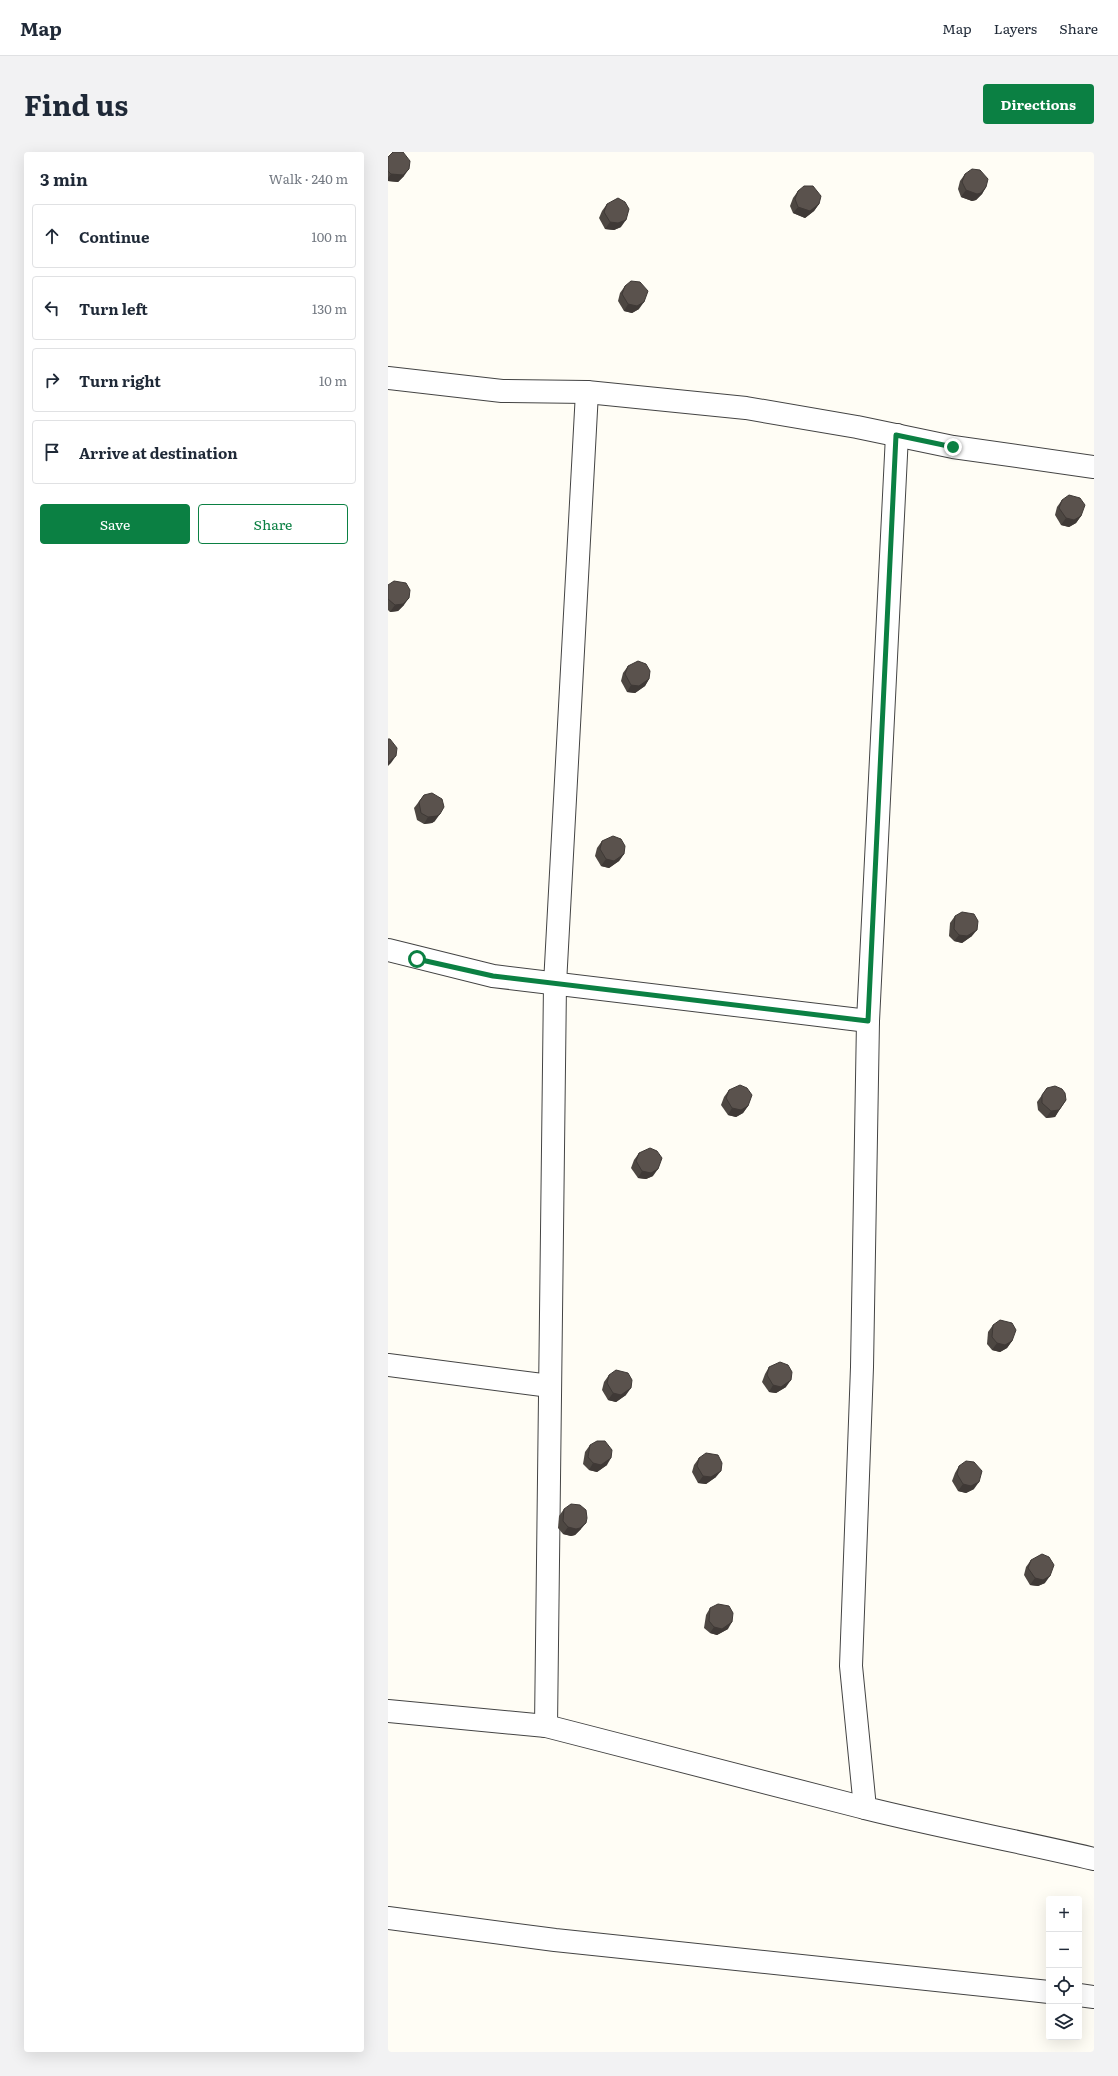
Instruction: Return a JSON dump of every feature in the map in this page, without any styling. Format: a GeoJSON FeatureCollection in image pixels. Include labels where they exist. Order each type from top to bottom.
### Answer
{"type":"FeatureCollection","features":[{"type":"Feature","properties":{"kind":"street"},"geometry":{"type":"LineString","coordinates":[[388,378],[502,391],[587,392],[746,408],[896,435],[953,447],[1094,467]]}},
{"type":"Feature","properties":{"kind":"street"},"geometry":{"type":"LineString","coordinates":[[546,1726],[555,984],[587,392]]}},
{"type":"Feature","properties":{"kind":"street"},"geometry":{"type":"LineString","coordinates":[[865,1808],[851,1666],[862,1375],[868,1021],[896,435]]}},
{"type":"Feature","properties":{"kind":"street"},"geometry":{"type":"LineString","coordinates":[[388,950],[493,976],[868,1021]]}},
{"type":"Feature","properties":{"kind":"street"},"geometry":{"type":"LineString","coordinates":[[388,1365],[550,1386]]}},
{"type":"Feature","properties":{"kind":"street"},"geometry":{"type":"LineString","coordinates":[[388,1711],[546,1726],[912,1820],[1094,1859]]}},
{"type":"Feature","properties":{"kind":"street"},"geometry":{"type":"LineString","coordinates":[[388,1918],[555,1940],[1046,1992]]}},
{"type":"Feature","properties":{"kind":"street"},"geometry":{"type":"LineString","coordinates":[[1082,1995],[1094,1997]]}},
{"type":"Feature","properties":{"kind":"building"},"geometry":{"type":"Polygon","coordinates":[[[393,152],[403,152],[410,161],[409,169],[403,175],[391,174],[388,171],[388,157],[393,152]]]}},
{"type":"Feature","properties":{"kind":"building"},"geometry":{"type":"Polygon","coordinates":[[[972,169],[980,170],[988,179],[986,187],[981,193],[977,194],[966,190],[962,182],[965,174],[972,169]]]}},
{"type":"Feature","properties":{"kind":"building"},"geometry":{"type":"Polygon","coordinates":[[[804,186],[813,186],[821,196],[819,204],[810,211],[798,207],[795,199],[798,191],[804,186]]]}},
{"type":"Feature","properties":{"kind":"building"},"geometry":{"type":"Polygon","coordinates":[[[618,198],[625,202],[629,209],[626,220],[618,223],[610,222],[604,212],[607,204],[618,198]]]}},
{"type":"Feature","properties":{"kind":"building"},"geometry":{"type":"Polygon","coordinates":[[[631,281],[640,282],[648,291],[644,302],[637,306],[628,304],[622,294],[625,286],[631,281]]]}},
{"type":"Feature","properties":{"kind":"building"},"geometry":{"type":"Polygon","coordinates":[[[1069,495],[1080,498],[1085,505],[1081,516],[1074,520],[1066,518],[1059,508],[1062,500],[1069,495]]]}},
{"type":"Feature","properties":{"kind":"building"},"geometry":{"type":"Polygon","coordinates":[[[394,581],[406,583],[410,590],[409,598],[403,604],[395,605],[388,599],[388,585],[394,581]]]}},
{"type":"Feature","properties":{"kind":"building"},"geometry":{"type":"Polygon","coordinates":[[[638,661],[646,664],[650,671],[649,679],[639,686],[631,685],[625,674],[628,666],[638,661]]]}},
{"type":"Feature","properties":{"kind":"building"},"geometry":{"type":"Polygon","coordinates":[[[388,739],[390,739],[397,748],[396,756],[388,762],[388,739]]]}},
{"type":"Feature","properties":{"kind":"building"},"geometry":{"type":"Polygon","coordinates":[[[432,793],[442,799],[444,807],[437,816],[428,817],[421,813],[419,802],[424,795],[432,793]]]}},
{"type":"Feature","properties":{"kind":"building"},"geometry":{"type":"Polygon","coordinates":[[[613,836],[621,839],[625,846],[624,854],[614,861],[606,859],[600,849],[602,841],[613,836]]]}},
{"type":"Feature","properties":{"kind":"building"},"geometry":{"type":"Polygon","coordinates":[[[962,912],[974,914],[978,921],[977,930],[967,936],[959,935],[954,929],[955,916],[962,912]]]}},
{"type":"Feature","properties":{"kind":"building"},"geometry":{"type":"Polygon","coordinates":[[[740,1085],[747,1088],[752,1095],[748,1106],[741,1110],[732,1108],[726,1098],[729,1090],[740,1085]]]}},
{"type":"Feature","properties":{"kind":"building"},"geometry":{"type":"Polygon","coordinates":[[[1055,1086],[1062,1089],[1065,1093],[1066,1100],[1059,1110],[1051,1111],[1042,1103],[1042,1095],[1047,1088],[1055,1086]]]}},
{"type":"Feature","properties":{"kind":"building"},"geometry":{"type":"Polygon","coordinates":[[[650,1148],[657,1151],[662,1158],[658,1169],[651,1173],[642,1171],[636,1161],[639,1153],[650,1148]]]}},
{"type":"Feature","properties":{"kind":"building"},"geometry":{"type":"Polygon","coordinates":[[[1000,1320],[1012,1323],[1016,1330],[1012,1341],[1005,1345],[997,1343],[992,1337],[993,1325],[1000,1320]]]}},
{"type":"Feature","properties":{"kind":"building"},"geometry":{"type":"Polygon","coordinates":[[[780,1362],[788,1365],[792,1372],[791,1380],[781,1387],[773,1385],[767,1375],[769,1367],[780,1362]]]}},
{"type":"Feature","properties":{"kind":"building"},"geometry":{"type":"Polygon","coordinates":[[[616,1370],[628,1373],[632,1380],[631,1388],[621,1395],[613,1393],[607,1383],[609,1375],[616,1370]]]}},
{"type":"Feature","properties":{"kind":"building"},"geometry":{"type":"Polygon","coordinates":[[[597,1441],[605,1441],[612,1450],[611,1458],[601,1465],[593,1463],[588,1457],[590,1445],[597,1441]]]}},
{"type":"Feature","properties":{"kind":"building"},"geometry":{"type":"Polygon","coordinates":[[[706,1453],[718,1455],[722,1463],[721,1471],[711,1477],[703,1476],[697,1466],[699,1458],[706,1453]]]}},
{"type":"Feature","properties":{"kind":"building"},"geometry":{"type":"Polygon","coordinates":[[[966,1461],[974,1462],[982,1471],[979,1482],[971,1486],[963,1484],[957,1474],[959,1466],[966,1461]]]}},
{"type":"Feature","properties":{"kind":"building"},"geometry":{"type":"Polygon","coordinates":[[[571,1504],[580,1505],[586,1510],[586,1523],[580,1528],[576,1529],[568,1527],[563,1521],[564,1509],[571,1504]]]}},
{"type":"Feature","properties":{"kind":"building"},"geometry":{"type":"Polygon","coordinates":[[[1042,1554],[1049,1557],[1054,1565],[1050,1576],[1043,1580],[1035,1578],[1028,1568],[1031,1560],[1042,1554]]]}},
{"type":"Feature","properties":{"kind":"building"},"geometry":{"type":"Polygon","coordinates":[[[718,1604],[729,1606],[733,1613],[732,1622],[722,1629],[714,1627],[709,1621],[710,1608],[718,1604]]]}},
{"type":"Feature","properties":{"kind":"route"},"geometry":{"type":"LineString","coordinates":[[417,959],[493,976],[868,1021],[896,435],[953,447]]}}]}
